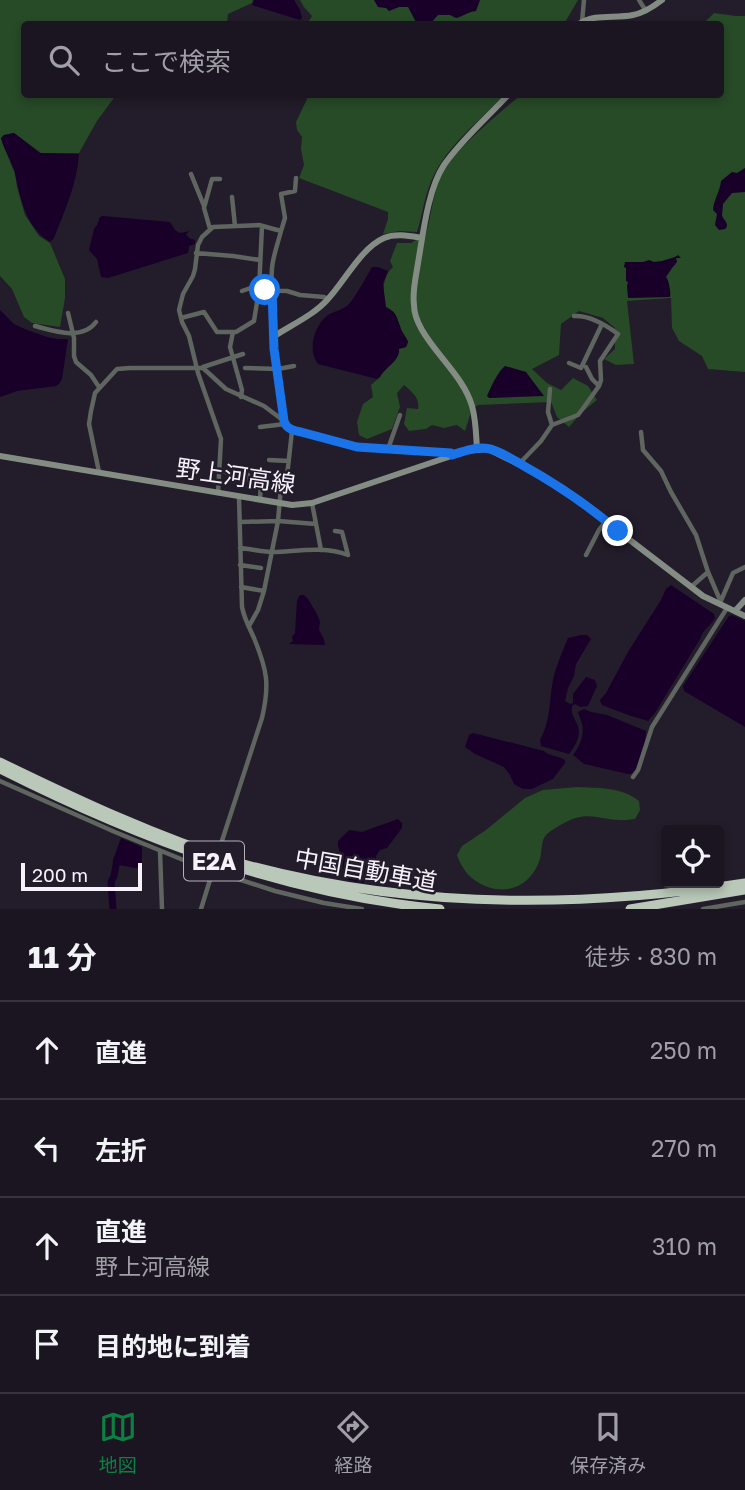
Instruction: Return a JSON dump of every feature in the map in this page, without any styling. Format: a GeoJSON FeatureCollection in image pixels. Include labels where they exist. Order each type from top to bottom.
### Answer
{"type":"FeatureCollection","features":[{"type":"Feature","properties":{"kind":"highway","name":"中国自動車道"},"geometry":{"type":"LineString","coordinates":[[0,762],[105,811],[204,850],[277,873],[371,894],[467,905],[549,906],[660,898],[745,883]]}},
{"type":"Feature","properties":{"kind":"highway","name":"中国自動車道"},"geometry":{"type":"LineString","coordinates":[[0,769],[125,827],[238,869],[365,900],[440,909]]}},
{"type":"Feature","properties":{"kind":"highway"},"geometry":{"type":"LineString","coordinates":[[630,909],[745,890]]}},
{"type":"Feature","properties":{"kind":"main road"},"geometry":{"type":"LineString","coordinates":[[586,21],[597,17],[633,15],[646,11],[662,0]]}},
{"type":"Feature","properties":{"kind":"main road"},"geometry":{"type":"LineString","coordinates":[[505,98],[454,153],[443,167],[434,186],[414,291],[416,318],[472,405],[477,449],[488,449],[565,490],[691,587],[745,616]]}},
{"type":"Feature","properties":{"kind":"main road"},"geometry":{"type":"LineString","coordinates":[[273,337],[328,299],[374,244],[385,237],[401,235],[422,238]]}},
{"type":"Feature","properties":{"kind":"main road","name":"野上河高線"},"geometry":{"type":"LineString","coordinates":[[0,456],[292,505],[312,503],[477,449]]}},
{"type":"Feature","properties":{"kind":"main road"},"geometry":{"type":"LineString","coordinates":[[731,609],[745,600]]}},
{"type":"Feature","properties":{"kind":"street"},"geometry":{"type":"LineString","coordinates":[[580,21],[584,0]]}},
{"type":"Feature","properties":{"kind":"street"},"geometry":{"type":"LineString","coordinates":[[639,0],[646,11]]}},
{"type":"Feature","properties":{"kind":"street"},"geometry":{"type":"LineString","coordinates":[[191,174],[205,206],[210,229]]}},
{"type":"Feature","properties":{"kind":"street"},"geometry":{"type":"LineString","coordinates":[[285,422],[273,337],[272,267],[285,218],[281,194],[295,191],[296,178]]}},
{"type":"Feature","properties":{"kind":"street"},"geometry":{"type":"LineString","coordinates":[[205,206],[212,179],[220,179]]}},
{"type":"Feature","properties":{"kind":"street"},"geometry":{"type":"LineString","coordinates":[[232,197],[235,226]]}},
{"type":"Feature","properties":{"kind":"street"},"geometry":{"type":"LineString","coordinates":[[218,493],[221,439],[204,392],[190,335],[179,310],[195,269],[196,253],[202,237],[212,227],[262,226],[281,231]]}},
{"type":"Feature","properties":{"kind":"street"},"geometry":{"type":"LineString","coordinates":[[181,318],[203,312],[215,332],[233,332],[254,321],[259,287],[262,226]]}},
{"type":"Feature","properties":{"kind":"street"},"geometry":{"type":"LineString","coordinates":[[196,253],[260,260]]}},
{"type":"Feature","properties":{"kind":"street"},"geometry":{"type":"LineString","coordinates":[[242,291],[259,287],[328,299]]}},
{"type":"Feature","properties":{"kind":"street"},"geometry":{"type":"LineString","coordinates":[[68,313],[76,362],[91,375],[99,387]]}},
{"type":"Feature","properties":{"kind":"street"},"geometry":{"type":"LineString","coordinates":[[519,464],[541,442],[552,425],[578,415],[599,386],[600,360],[618,334],[602,324],[574,316]]}},
{"type":"Feature","properties":{"kind":"street"},"geometry":{"type":"LineString","coordinates":[[35,326],[73,334],[92,327],[96,321]]}},
{"type":"Feature","properties":{"kind":"street"},"geometry":{"type":"LineString","coordinates":[[569,363],[581,368],[602,324]]}},
{"type":"Feature","properties":{"kind":"street"},"geometry":{"type":"LineString","coordinates":[[233,332],[230,347],[242,390],[241,397]]}},
{"type":"Feature","properties":{"kind":"street"},"geometry":{"type":"LineString","coordinates":[[99,473],[89,424],[95,393],[117,369],[200,368],[243,354]]}},
{"type":"Feature","properties":{"kind":"street"},"geometry":{"type":"LineString","coordinates":[[245,368],[278,369],[294,366]]}},
{"type":"Feature","properties":{"kind":"street"},"geometry":{"type":"LineString","coordinates":[[586,367],[599,386]]}},
{"type":"Feature","properties":{"kind":"street"},"geometry":{"type":"LineString","coordinates":[[200,368],[226,389],[264,407],[285,422],[292,431],[287,475],[281,487],[278,522],[264,591],[249,626]]}},
{"type":"Feature","properties":{"kind":"street"},"geometry":{"type":"LineString","coordinates":[[550,389],[548,412],[552,425]]}},
{"type":"Feature","properties":{"kind":"street"},"geometry":{"type":"LineString","coordinates":[[388,449],[400,415]]}},
{"type":"Feature","properties":{"kind":"street"},"geometry":{"type":"LineString","coordinates":[[260,427],[285,422]]}},
{"type":"Feature","properties":{"kind":"street"},"geometry":{"type":"LineString","coordinates":[[292,431],[347,445],[452,455]]}},
{"type":"Feature","properties":{"kind":"street"},"geometry":{"type":"LineString","coordinates":[[641,432],[643,450],[661,471],[696,536],[720,602]]}},
{"type":"Feature","properties":{"kind":"street"},"geometry":{"type":"LineString","coordinates":[[269,460],[289,461]]}},
{"type":"Feature","properties":{"kind":"street"},"geometry":{"type":"LineString","coordinates":[[219,469],[243,480],[247,479],[248,475]]}},
{"type":"Feature","properties":{"kind":"street"},"geometry":{"type":"LineString","coordinates":[[260,500],[261,481]]}},
{"type":"Feature","properties":{"kind":"street"},"geometry":{"type":"LineString","coordinates":[[219,850],[267,697],[264,664],[242,607],[239,497]]}},
{"type":"Feature","properties":{"kind":"street"},"geometry":{"type":"LineString","coordinates":[[312,503],[321,550]]}},
{"type":"Feature","properties":{"kind":"street"},"geometry":{"type":"LineString","coordinates":[[586,555],[606,521]]}},
{"type":"Feature","properties":{"kind":"street"},"geometry":{"type":"LineString","coordinates":[[240,522],[316,524]]}},
{"type":"Feature","properties":{"kind":"street"},"geometry":{"type":"LineString","coordinates":[[240,548],[272,552],[321,550],[348,555],[342,532],[335,531]]}},
{"type":"Feature","properties":{"kind":"street"},"geometry":{"type":"LineString","coordinates":[[240,565],[261,568]]}},
{"type":"Feature","properties":{"kind":"street"},"geometry":{"type":"LineString","coordinates":[[720,602],[733,573],[745,567]]}},
{"type":"Feature","properties":{"kind":"street"},"geometry":{"type":"LineString","coordinates":[[691,587],[708,572]]}},
{"type":"Feature","properties":{"kind":"street"},"geometry":{"type":"LineString","coordinates":[[241,587],[264,591]]}},
{"type":"Feature","properties":{"kind":"street"},"geometry":{"type":"LineString","coordinates":[[633,777],[638,770],[652,727],[731,609]]}},
{"type":"Feature","properties":{"kind":"street"},"geometry":{"type":"LineString","coordinates":[[0,781],[160,851],[275,891],[362,909]]}},
{"type":"Feature","properties":{"kind":"street"},"geometry":{"type":"LineString","coordinates":[[160,851],[162,909]]}},
{"type":"Feature","properties":{"kind":"street"},"geometry":{"type":"LineString","coordinates":[[201,909],[214,869]]}},
{"type":"Feature","properties":{"kind":"street"},"geometry":{"type":"LineString","coordinates":[[704,909],[745,902]]}},
{"type":"Feature","properties":{"kind":"green space"},"geometry":{"type":"Polygon","coordinates":[[[0,0],[253,0],[252,3],[228,14],[227,21],[21,21],[21,98],[114,98],[79,153],[41,153],[14,133],[1,138],[15,172],[25,215],[39,236],[50,243],[65,279],[60,327],[32,323],[24,317],[12,289],[0,276],[0,0]]]}},
{"type":"Feature","properties":{"kind":"green space"},"geometry":{"type":"Polygon","coordinates":[[[300,0],[578,0],[566,21],[309,21],[312,16],[300,0]]]}},
{"type":"Feature","properties":{"kind":"green space"},"geometry":{"type":"Polygon","coordinates":[[[714,13],[745,16],[745,372],[708,369],[702,356],[679,341],[672,328],[671,298],[627,301],[634,364],[616,365],[604,359],[615,349],[615,328],[603,318],[579,311],[561,324],[559,355],[532,369],[547,383],[561,390],[573,378],[588,386],[597,400],[569,427],[557,417],[551,402],[478,405],[472,409],[465,431],[457,425],[444,428],[432,425],[426,429],[409,431],[404,424],[407,408],[418,409],[418,402],[404,385],[397,393],[400,407],[392,429],[367,439],[359,435],[357,422],[363,404],[373,397],[371,385],[396,359],[399,348],[406,347],[408,342],[395,315],[386,308],[384,286],[386,276],[393,267],[390,261],[397,243],[411,243],[426,234],[438,183],[456,155],[518,98],[724,98],[724,21],[706,21],[714,13]]]}},
{"type":"Feature","properties":{"kind":"green space"},"geometry":{"type":"Polygon","coordinates":[[[501,98],[458,141],[435,173],[417,232],[383,234],[388,212],[299,178],[304,165],[302,137],[296,122],[307,99],[501,98]]]}},
{"type":"Feature","properties":{"kind":"green space"},"geometry":{"type":"Polygon","coordinates":[[[577,787],[610,789],[625,793],[639,801],[640,810],[635,819],[580,817],[554,829],[544,838],[540,859],[532,875],[519,886],[494,889],[475,881],[464,870],[457,855],[462,846],[525,798],[543,790],[577,787]]]}},
{"type":"Feature","properties":{"kind":"shaded area"},"geometry":{"type":"Polygon","coordinates":[[[254,0],[294,0],[302,18],[300,20],[252,5],[254,0]]]}},
{"type":"Feature","properties":{"kind":"shaded area"},"geometry":{"type":"Polygon","coordinates":[[[374,0],[480,0],[476,11],[456,18],[438,15],[433,21],[415,21],[408,7],[389,11],[378,7],[374,0]]]}},
{"type":"Feature","properties":{"kind":"shaded area"},"geometry":{"type":"Polygon","coordinates":[[[14,133],[40,153],[79,154],[70,197],[50,242],[35,229],[22,203],[14,170],[1,138],[14,133]]]}},
{"type":"Feature","properties":{"kind":"shaded area"},"geometry":{"type":"Polygon","coordinates":[[[745,168],[745,192],[732,193],[723,204],[722,216],[727,226],[719,230],[715,225],[717,214],[713,210],[721,181],[732,172],[737,173],[745,168]]]}},
{"type":"Feature","properties":{"kind":"shaded area"},"geometry":{"type":"Polygon","coordinates":[[[103,216],[170,222],[180,233],[190,231],[186,234],[195,240],[195,244],[189,246],[188,253],[108,278],[101,277],[97,259],[89,250],[94,229],[103,216]]]}},
{"type":"Feature","properties":{"kind":"shaded area"},"geometry":{"type":"Polygon","coordinates":[[[678,255],[681,258],[676,258],[677,262],[666,277],[670,297],[628,298],[625,262],[662,261],[678,255]]]}},
{"type":"Feature","properties":{"kind":"shaded area"},"geometry":{"type":"Polygon","coordinates":[[[372,267],[388,271],[383,284],[386,307],[396,315],[408,342],[406,347],[399,349],[395,360],[377,379],[318,364],[313,352],[316,331],[323,319],[348,305],[372,267]]]}},
{"type":"Feature","properties":{"kind":"shaded area"},"geometry":{"type":"Polygon","coordinates":[[[0,310],[14,324],[27,330],[47,337],[68,339],[59,384],[17,391],[0,397],[0,310]]]}},
{"type":"Feature","properties":{"kind":"shaded area"},"geometry":{"type":"Polygon","coordinates":[[[505,366],[526,372],[544,396],[489,398],[487,396],[493,384],[505,366]]]}},
{"type":"Feature","properties":{"kind":"shaded area"},"geometry":{"type":"Polygon","coordinates":[[[671,585],[714,614],[715,618],[648,721],[602,705],[600,700],[666,589],[671,585]]]}},
{"type":"Feature","properties":{"kind":"shaded area"},"geometry":{"type":"Polygon","coordinates":[[[300,595],[308,599],[317,614],[325,645],[289,644],[295,633],[297,600],[300,595]]]}},
{"type":"Feature","properties":{"kind":"shaded area"},"geometry":{"type":"Polygon","coordinates":[[[732,615],[745,621],[745,727],[684,691],[683,686],[732,615]]]}},
{"type":"Feature","properties":{"kind":"shaded area"},"geometry":{"type":"Polygon","coordinates":[[[587,635],[591,639],[576,664],[565,701],[573,703],[573,694],[586,677],[595,680],[597,686],[588,706],[572,706],[579,735],[569,754],[541,746],[540,740],[547,720],[556,668],[568,638],[587,635]]]}},
{"type":"Feature","properties":{"kind":"shaded area"},"geometry":{"type":"Polygon","coordinates":[[[584,709],[646,731],[641,759],[634,772],[628,774],[584,764],[573,755],[583,732],[578,712],[584,709]]]}},
{"type":"Feature","properties":{"kind":"shaded area"},"geometry":{"type":"Polygon","coordinates":[[[473,733],[544,751],[565,760],[565,763],[553,779],[532,789],[523,789],[514,784],[504,767],[465,747],[469,735],[473,733]]]}},
{"type":"Feature","properties":{"kind":"shaded area"},"geometry":{"type":"Polygon","coordinates":[[[398,819],[402,828],[387,848],[380,850],[363,883],[345,879],[338,841],[349,830],[362,832],[398,819]]]}},
{"type":"Feature","properties":{"kind":"shaded area"},"geometry":{"type":"Polygon","coordinates":[[[121,838],[142,847],[142,867],[113,864],[121,838]]]}},
{"type":"Feature","properties":{"kind":"waterway"},"geometry":{"type":"LineString","coordinates":[[113,909],[111,882],[117,860]]}},
{"type":"Feature","properties":{"kind":"route"},"geometry":{"type":"LineString","coordinates":[[265,290],[272,290],[274,349],[284,421],[292,431],[357,447],[452,455],[488,449],[565,490],[618,531]]}}]}
